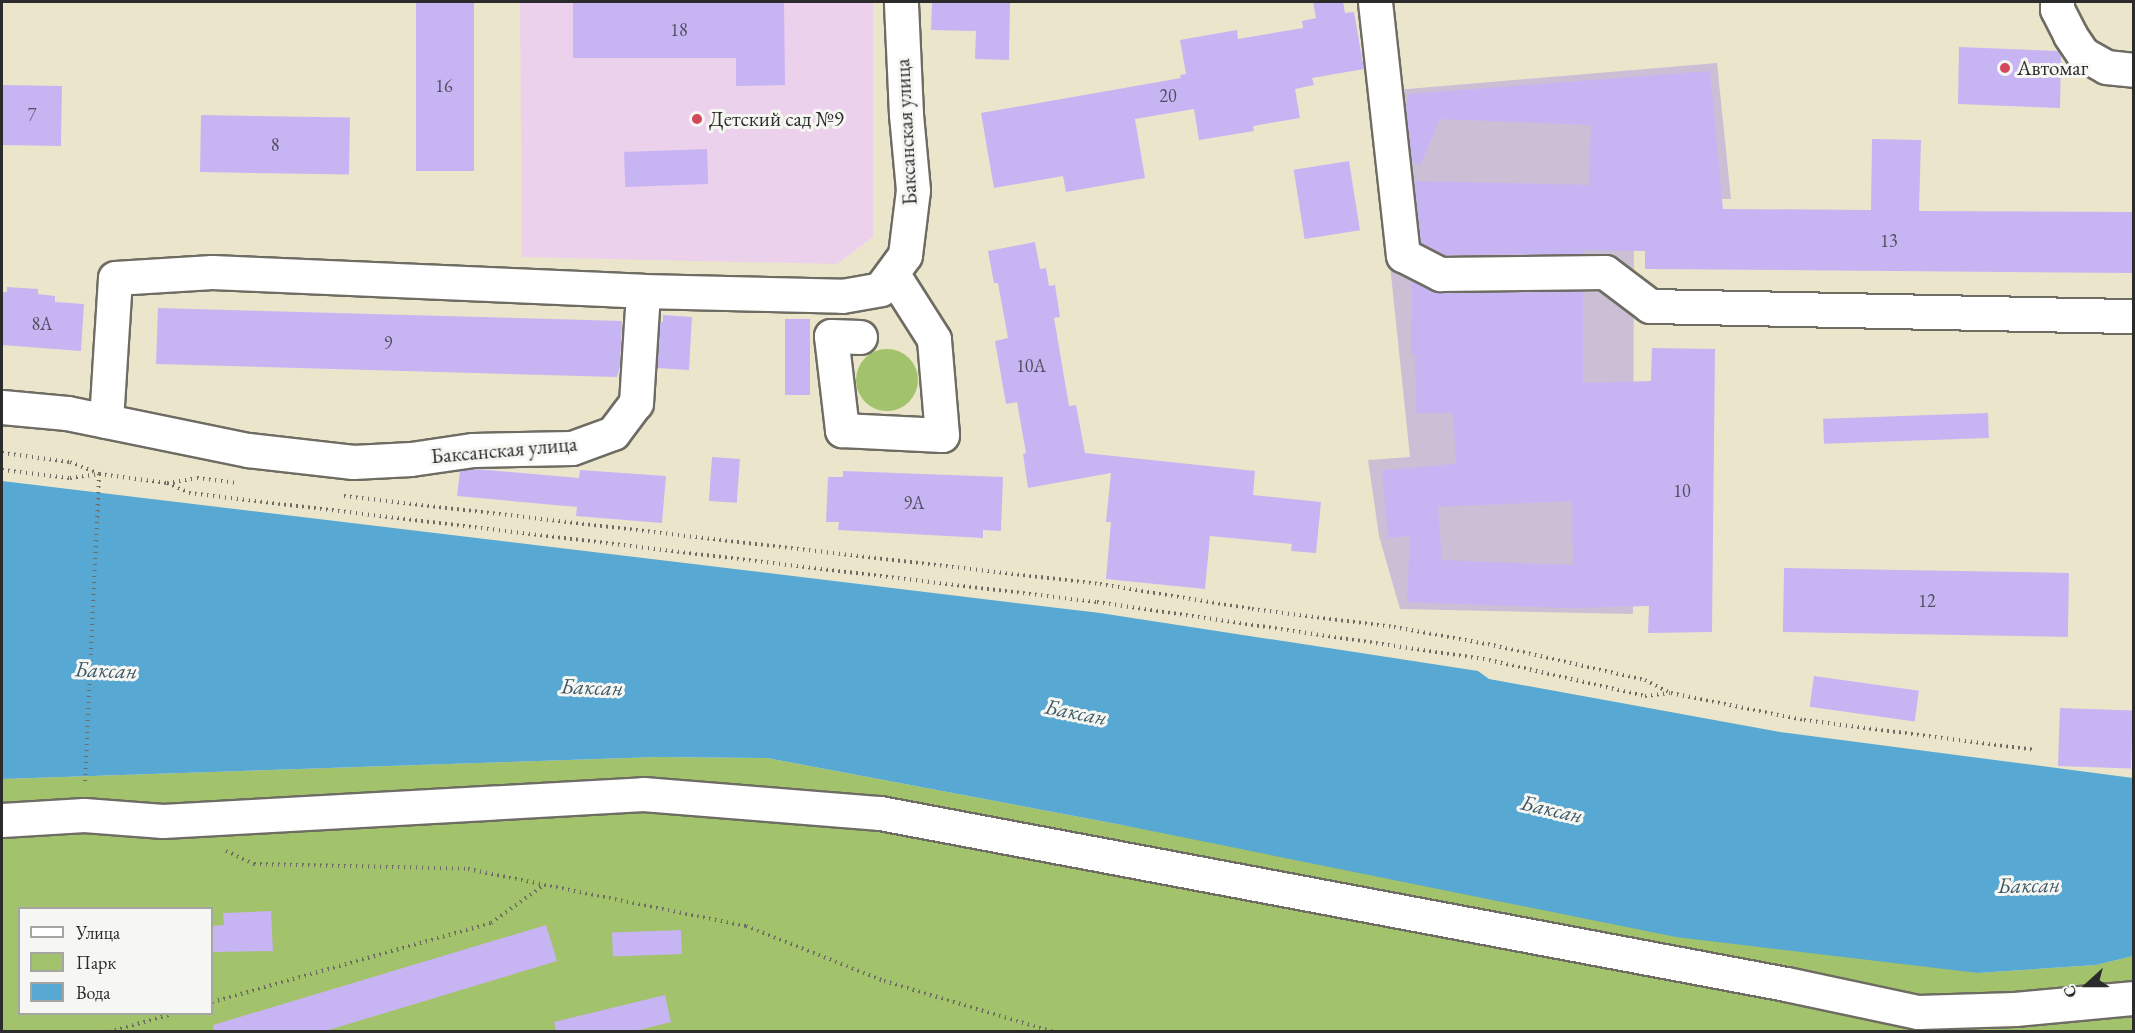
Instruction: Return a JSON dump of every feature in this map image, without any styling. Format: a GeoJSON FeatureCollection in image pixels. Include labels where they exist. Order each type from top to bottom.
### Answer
{"type":"FeatureCollection","features":[{"type":"Feature","properties":{"kind":"street","name":"Баксанская улица"},"geometry":{"type":"LineString","coordinates":[[2,407],[68,413],[248,450],[353,462],[411,459],[473,450],[572,448],[613,434],[636,404],[643,291],[842,296],[880,289],[905,255],[913,190],[905,103],[901,2]]}},
{"type":"Feature","properties":{"kind":"street"},"geometry":{"type":"LineString","coordinates":[[1375,2],[1403,255],[1440,274],[1605,272],[1650,306],[2133,316]]}},
{"type":"Feature","properties":{"kind":"street"},"geometry":{"type":"LineString","coordinates":[[2057,2],[2057,9],[2070,35],[2083,54],[2106,67],[2133,70]]}},
{"type":"Feature","properties":{"kind":"street"},"geometry":{"type":"LineString","coordinates":[[106,421],[115,278],[212,272],[643,291]]}},
{"type":"Feature","properties":{"kind":"street"},"geometry":{"type":"LineString","coordinates":[[860,337],[831,336],[842,430],[942,435],[934,339],[892,273]]}},
{"type":"Feature","properties":{"kind":"street"},"geometry":{"type":"LineString","coordinates":[[2,820],[84,815],[163,821],[643,794],[868,812],[1762,980],[1918,1012],[2015,1009],[2133,998]]}},
{"type":"Feature","properties":{"kind":"path"},"geometry":{"type":"LineString","coordinates":[[2,453],[70,462],[99,474],[167,483],[189,493],[1235,621],[1489,660],[1645,696],[1671,693]]}},
{"type":"Feature","properties":{"kind":"path"},"geometry":{"type":"LineString","coordinates":[[2,470],[70,478],[99,474]]}},
{"type":"Feature","properties":{"kind":"path"},"geometry":{"type":"LineString","coordinates":[[84,815],[99,474]]}},
{"type":"Feature","properties":{"kind":"path"},"geometry":{"type":"LineString","coordinates":[[167,483],[197,478],[244,484]]}},
{"type":"Feature","properties":{"kind":"path"},"geometry":{"type":"LineString","coordinates":[[337,495],[1089,583],[1252,609],[1394,627],[1488,644],[1645,680],[1671,693],[1804,720],[2034,750]]}},
{"type":"Feature","properties":{"kind":"path"},"geometry":{"type":"LineString","coordinates":[[223,850],[254,864],[468,869],[746,926],[884,981],[1054,1032]]}},
{"type":"Feature","properties":{"kind":"path"},"geometry":{"type":"LineString","coordinates":[[213,1002],[491,923],[544,885]]}},
{"type":"Feature","properties":{"kind":"path"},"geometry":{"type":"LineString","coordinates":[[109,1032],[168,1015]]}},
{"type":"Feature","properties":{"kind":"shaded area","name":"Детский сад №9"},"geometry":{"type":"Polygon","coordinates":[[[520,2],[873,2],[873,237],[837,264],[522,257],[520,2]]]}},
{"type":"Feature","properties":{"kind":"shaded area"},"geometry":{"type":"Polygon","coordinates":[[[1717,63],[1731,199],[1634,199],[1633,614],[1400,609],[1379,536],[1368,460],[1410,457],[1372,92],[1717,63]]]}},
{"type":"Feature","properties":{"kind":"green space"},"geometry":{"type":"Polygon","coordinates":[[[887,349],[899,351],[909,358],[916,368],[918,380],[916,392],[909,402],[899,409],[887,411],[875,409],[865,402],[858,392],[856,380],[858,368],[865,358],[875,351],[887,349]]]}},
{"type":"Feature","properties":{"kind":"green space"},"geometry":{"type":"Polygon","coordinates":[[[657,757],[767,758],[1122,825],[1978,973],[2096,965],[2133,956],[2133,1031],[2,1031],[2,779],[657,757]]]}},
{"type":"Feature","properties":{"kind":"water","name":"Баксан"},"geometry":{"type":"Polygon","coordinates":[[[2,481],[1100,613],[1478,671],[1489,679],[1780,732],[2133,778],[2133,956],[2096,965],[1978,973],[1676,937],[1122,825],[767,758],[657,757],[2,779],[2,481]]]}},
{"type":"Feature","properties":{"kind":"building"},"geometry":{"type":"Polygon","coordinates":[[[416,2],[474,2],[474,171],[416,171],[416,2]]]}},
{"type":"Feature","properties":{"kind":"building"},"geometry":{"type":"Polygon","coordinates":[[[573,2],[784,2],[785,85],[736,86],[736,58],[573,58],[573,2]]]}},
{"type":"Feature","properties":{"kind":"building"},"geometry":{"type":"Polygon","coordinates":[[[932,2],[1010,2],[1009,60],[975,59],[976,31],[931,30],[932,2]]]}},
{"type":"Feature","properties":{"kind":"building"},"geometry":{"type":"Polygon","coordinates":[[[1313,2],[1343,2],[1345,13],[1354,12],[1364,69],[1312,78],[1314,85],[1295,89],[1300,118],[1253,126],[1254,131],[1199,140],[1194,109],[1135,119],[1145,178],[1066,192],[1063,176],[994,188],[981,113],[1181,78],[1180,75],[1186,74],[1180,40],[1237,30],[1238,39],[1303,28],[1302,21],[1316,18],[1313,2]]]}},
{"type":"Feature","properties":{"kind":"building"},"geometry":{"type":"Polygon","coordinates":[[[1959,47],[2058,51],[2061,56],[2060,108],[1958,104],[1959,47]]]}},
{"type":"Feature","properties":{"kind":"building"},"geometry":{"type":"Polygon","coordinates":[[[1710,71],[1723,209],[1871,210],[1872,139],[1921,140],[1919,211],[2133,212],[2133,273],[1645,269],[1645,251],[1583,250],[1583,254],[1444,255],[1421,243],[1414,181],[1589,185],[1591,125],[1440,119],[1420,165],[1411,161],[1406,111],[1408,94],[1710,71]]]}},
{"type":"Feature","properties":{"kind":"building"},"geometry":{"type":"Polygon","coordinates":[[[2,85],[62,86],[61,146],[2,145],[2,85]]]}},
{"type":"Feature","properties":{"kind":"building"},"geometry":{"type":"Polygon","coordinates":[[[201,115],[350,118],[349,175],[200,172],[201,115]]]}},
{"type":"Feature","properties":{"kind":"building"},"geometry":{"type":"Polygon","coordinates":[[[707,149],[708,184],[625,187],[624,152],[707,149]]]}},
{"type":"Feature","properties":{"kind":"building"},"geometry":{"type":"Polygon","coordinates":[[[1349,161],[1360,230],[1305,239],[1294,170],[1349,161]]]}},
{"type":"Feature","properties":{"kind":"building"},"geometry":{"type":"Polygon","coordinates":[[[1035,242],[1040,269],[1046,268],[1049,286],[1055,285],[1060,317],[1054,318],[1069,406],[1076,405],[1085,453],[1255,471],[1253,495],[1321,502],[1316,553],[1291,551],[1292,544],[1210,536],[1205,589],[1106,579],[1111,522],[1106,522],[1111,473],[1028,488],[1023,454],[1026,453],[1017,402],[1006,404],[995,341],[1008,338],[998,283],[994,283],[988,251],[1035,242]]]}},
{"type":"Feature","properties":{"kind":"building"},"geometry":{"type":"Polygon","coordinates":[[[1412,281],[1440,293],[1583,291],[1583,383],[1651,381],[1652,348],[1715,349],[1712,632],[1648,633],[1649,606],[1565,608],[1407,602],[1410,536],[1388,538],[1382,470],[1456,464],[1453,413],[1416,413],[1415,354],[1411,354],[1412,281]],[[1572,501],[1438,507],[1442,560],[1573,565],[1572,501]]]}},
{"type":"Feature","properties":{"kind":"building"},"geometry":{"type":"Polygon","coordinates":[[[7,287],[38,289],[38,294],[55,296],[55,302],[84,304],[81,351],[2,345],[2,292],[7,292],[7,287]]]}},
{"type":"Feature","properties":{"kind":"building"},"geometry":{"type":"Polygon","coordinates":[[[158,308],[622,321],[620,366],[617,377],[156,364],[158,308]]]}},
{"type":"Feature","properties":{"kind":"building"},"geometry":{"type":"Polygon","coordinates":[[[663,315],[692,317],[689,370],[657,368],[660,322],[663,322],[663,315]]]}},
{"type":"Feature","properties":{"kind":"building"},"geometry":{"type":"Polygon","coordinates":[[[785,319],[810,319],[810,395],[785,395],[785,319]]]}},
{"type":"Feature","properties":{"kind":"building"},"geometry":{"type":"Polygon","coordinates":[[[1988,413],[1989,438],[1824,444],[1823,419],[1988,413]]]}},
{"type":"Feature","properties":{"kind":"building"},"geometry":{"type":"Polygon","coordinates":[[[712,457],[740,459],[737,503],[709,501],[712,457]]]}},
{"type":"Feature","properties":{"kind":"building"},"geometry":{"type":"Polygon","coordinates":[[[477,469],[579,478],[580,470],[666,476],[662,523],[576,516],[577,507],[457,496],[460,471],[477,469]]]}},
{"type":"Feature","properties":{"kind":"building"},"geometry":{"type":"Polygon","coordinates":[[[843,471],[1003,477],[1001,531],[983,530],[983,538],[838,530],[839,522],[826,522],[828,477],[843,477],[843,471]]]}},
{"type":"Feature","properties":{"kind":"building"},"geometry":{"type":"Polygon","coordinates":[[[1784,568],[2069,573],[2068,637],[1783,632],[1784,568]]]}},
{"type":"Feature","properties":{"kind":"building"},"geometry":{"type":"Polygon","coordinates":[[[1814,676],[1919,691],[1915,721],[1810,707],[1814,676]]]}},
{"type":"Feature","properties":{"kind":"building"},"geometry":{"type":"Polygon","coordinates":[[[2060,708],[2133,711],[2131,769],[2058,766],[2060,708]]]}},
{"type":"Feature","properties":{"kind":"building"},"geometry":{"type":"Polygon","coordinates":[[[271,911],[273,951],[213,952],[213,926],[224,925],[223,913],[271,911]]]}},
{"type":"Feature","properties":{"kind":"building"},"geometry":{"type":"Polygon","coordinates":[[[546,925],[557,961],[322,1032],[214,1032],[213,1025],[546,925]]]}},
{"type":"Feature","properties":{"kind":"building"},"geometry":{"type":"Polygon","coordinates":[[[681,930],[682,954],[613,956],[612,932],[681,930]]]}},
{"type":"Feature","properties":{"kind":"building"},"geometry":{"type":"Polygon","coordinates":[[[665,995],[671,1022],[631,1032],[556,1032],[554,1022],[665,995]]]}},
{"type":"Feature","properties":{"kind":"place","name":"Автомаг"},"geometry":{"type":"Point","coordinates":[2005,68]}},
{"type":"Feature","properties":{"kind":"place","name":"Детский сад №9"},"geometry":{"type":"Point","coordinates":[697,119]}}]}
